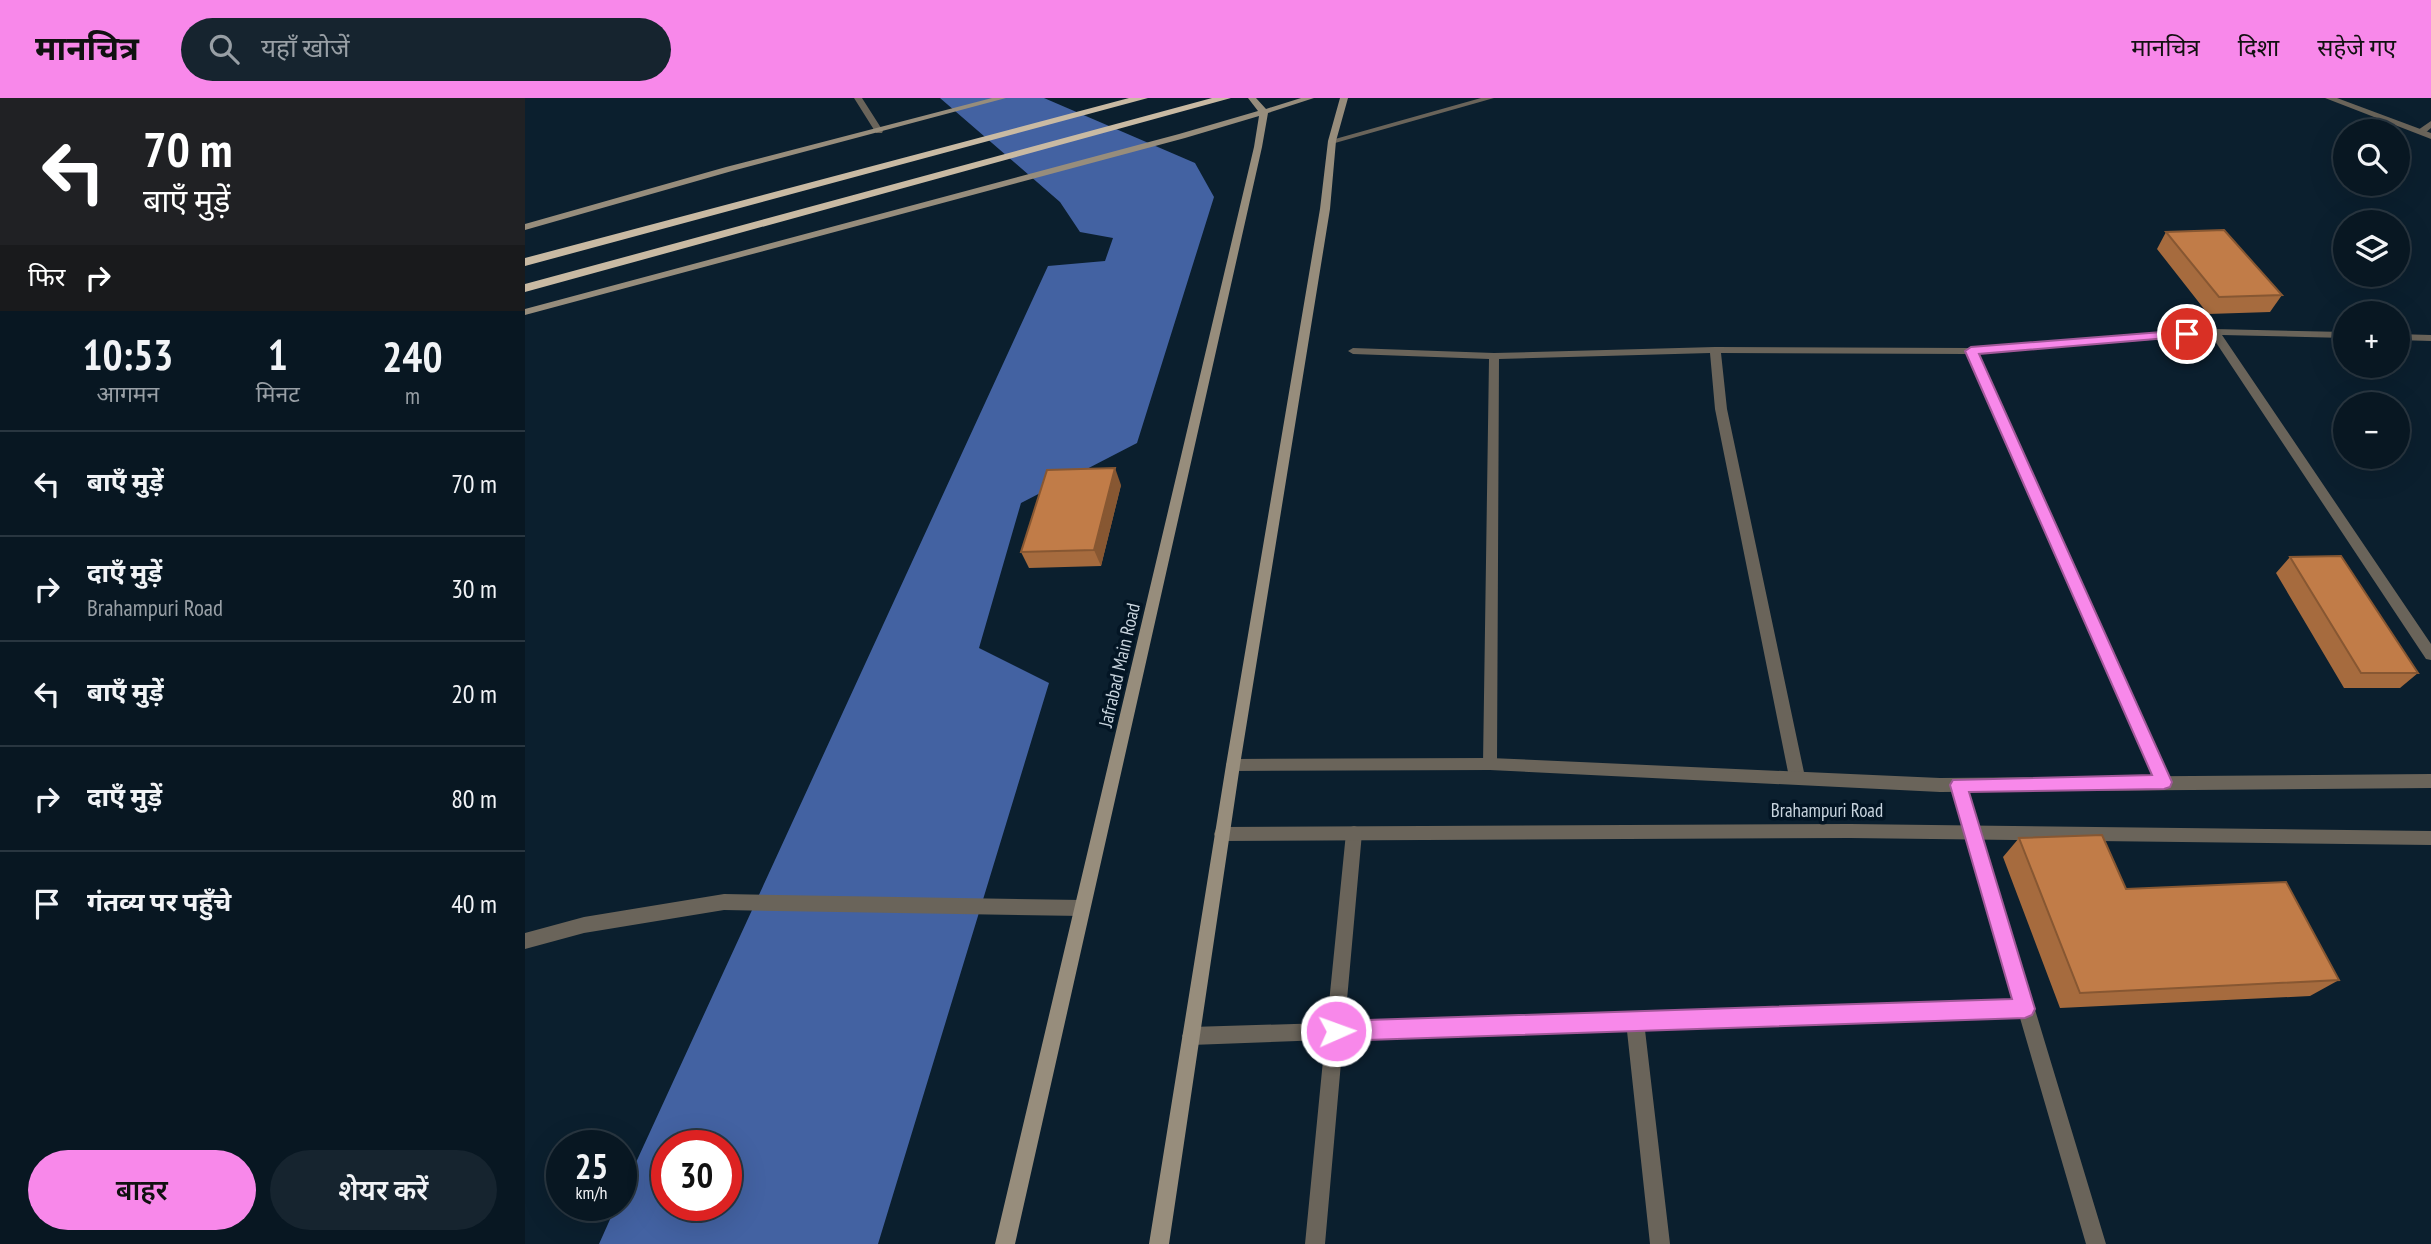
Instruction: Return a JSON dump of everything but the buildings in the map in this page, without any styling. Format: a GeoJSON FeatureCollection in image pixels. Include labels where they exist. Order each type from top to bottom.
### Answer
{"type":"FeatureCollection","features":[{"type":"Feature","properties":{"kind":"highway"},"geometry":{"type":"LineString","coordinates":[[525,261],[1142,98]]}},
{"type":"Feature","properties":{"kind":"highway"},"geometry":{"type":"LineString","coordinates":[[525,288],[1225,98]]}},
{"type":"Feature","properties":{"kind":"main road"},"geometry":{"type":"LineString","coordinates":[[525,227],[729,169],[1002,98]]}},
{"type":"Feature","properties":{"kind":"main road"},"geometry":{"type":"LineString","coordinates":[[1252,98],[1264,112]]}},
{"type":"Feature","properties":{"kind":"main road"},"geometry":{"type":"LineString","coordinates":[[525,312],[1182,136],[1310,98]]}},
{"type":"Feature","properties":{"kind":"main road"},"geometry":{"type":"LineString","coordinates":[[1159,1244],[1233,765],[1325,209],[1332,141],[1344,98]]}},
{"type":"Feature","properties":{"kind":"main road","name":"Jafrabad Main Road"},"geometry":{"type":"LineString","coordinates":[[1005,1244],[1264,112]]}},
{"type":"Feature","properties":{"kind":"street"},"geometry":{"type":"LineString","coordinates":[[858,98],[879,131]]}},
{"type":"Feature","properties":{"kind":"street"},"geometry":{"type":"LineString","coordinates":[[1332,141],[1490,98]]}},
{"type":"Feature","properties":{"kind":"street"},"geometry":{"type":"LineString","coordinates":[[2329,98],[2431,136]]}},
{"type":"Feature","properties":{"kind":"street"},"geometry":{"type":"LineString","coordinates":[[2421,132],[2431,124]]}},
{"type":"Feature","properties":{"kind":"street"},"geometry":{"type":"LineString","coordinates":[[1353,351],[1493,356],[1715,350],[1971,351],[2214,332],[2333,335]]}},
{"type":"Feature","properties":{"kind":"street"},"geometry":{"type":"LineString","coordinates":[[2214,332],[2431,656]]}},
{"type":"Feature","properties":{"kind":"street"},"geometry":{"type":"LineString","coordinates":[[2410,337],[2431,338]]}},
{"type":"Feature","properties":{"kind":"street"},"geometry":{"type":"LineString","coordinates":[[1715,350],[1721,409],[1797,777]]}},
{"type":"Feature","properties":{"kind":"street"},"geometry":{"type":"LineString","coordinates":[[1971,351],[2164,782]]}},
{"type":"Feature","properties":{"kind":"street"},"geometry":{"type":"LineString","coordinates":[[1490,764],[1493,356]]}},
{"type":"Feature","properties":{"kind":"street","name":"Brahampuri Road"},"geometry":{"type":"LineString","coordinates":[[1233,765],[1490,764],[1959,785],[2431,781]]}},
{"type":"Feature","properties":{"kind":"street"},"geometry":{"type":"LineString","coordinates":[[1959,785],[2096,1244]]}},
{"type":"Feature","properties":{"kind":"street","name":"Brahampuri Road"},"geometry":{"type":"LineString","coordinates":[[1222,834],[1975,832],[2431,838]]}},
{"type":"Feature","properties":{"kind":"street"},"geometry":{"type":"LineString","coordinates":[[1315,1244],[1354,833]]}},
{"type":"Feature","properties":{"kind":"street"},"geometry":{"type":"LineString","coordinates":[[525,941],[584,925],[724,902],[1082,908]]}},
{"type":"Feature","properties":{"kind":"street"},"geometry":{"type":"LineString","coordinates":[[1191,1036],[2025,1009]]}},
{"type":"Feature","properties":{"kind":"street"},"geometry":{"type":"LineString","coordinates":[[1635,1022],[1660,1244]]}},
{"type":"Feature","properties":{"kind":"water"},"geometry":{"type":"Polygon","coordinates":[[[940,98],[1044,98],[1195,163],[1214,197],[1137,443],[1021,503],[979,648],[1049,683],[878,1244],[599,1244],[609,1221],[637,1221],[637,1160],[1048,266],[1105,261],[1113,238],[1080,232],[1060,202],[940,98]]]}},
{"type":"Feature","properties":{"kind":"route"},"geometry":{"type":"LineString","coordinates":[[1336,1031],[2025,1009],[1959,785],[2164,782],[1971,351],[2187,334]]}}]}
